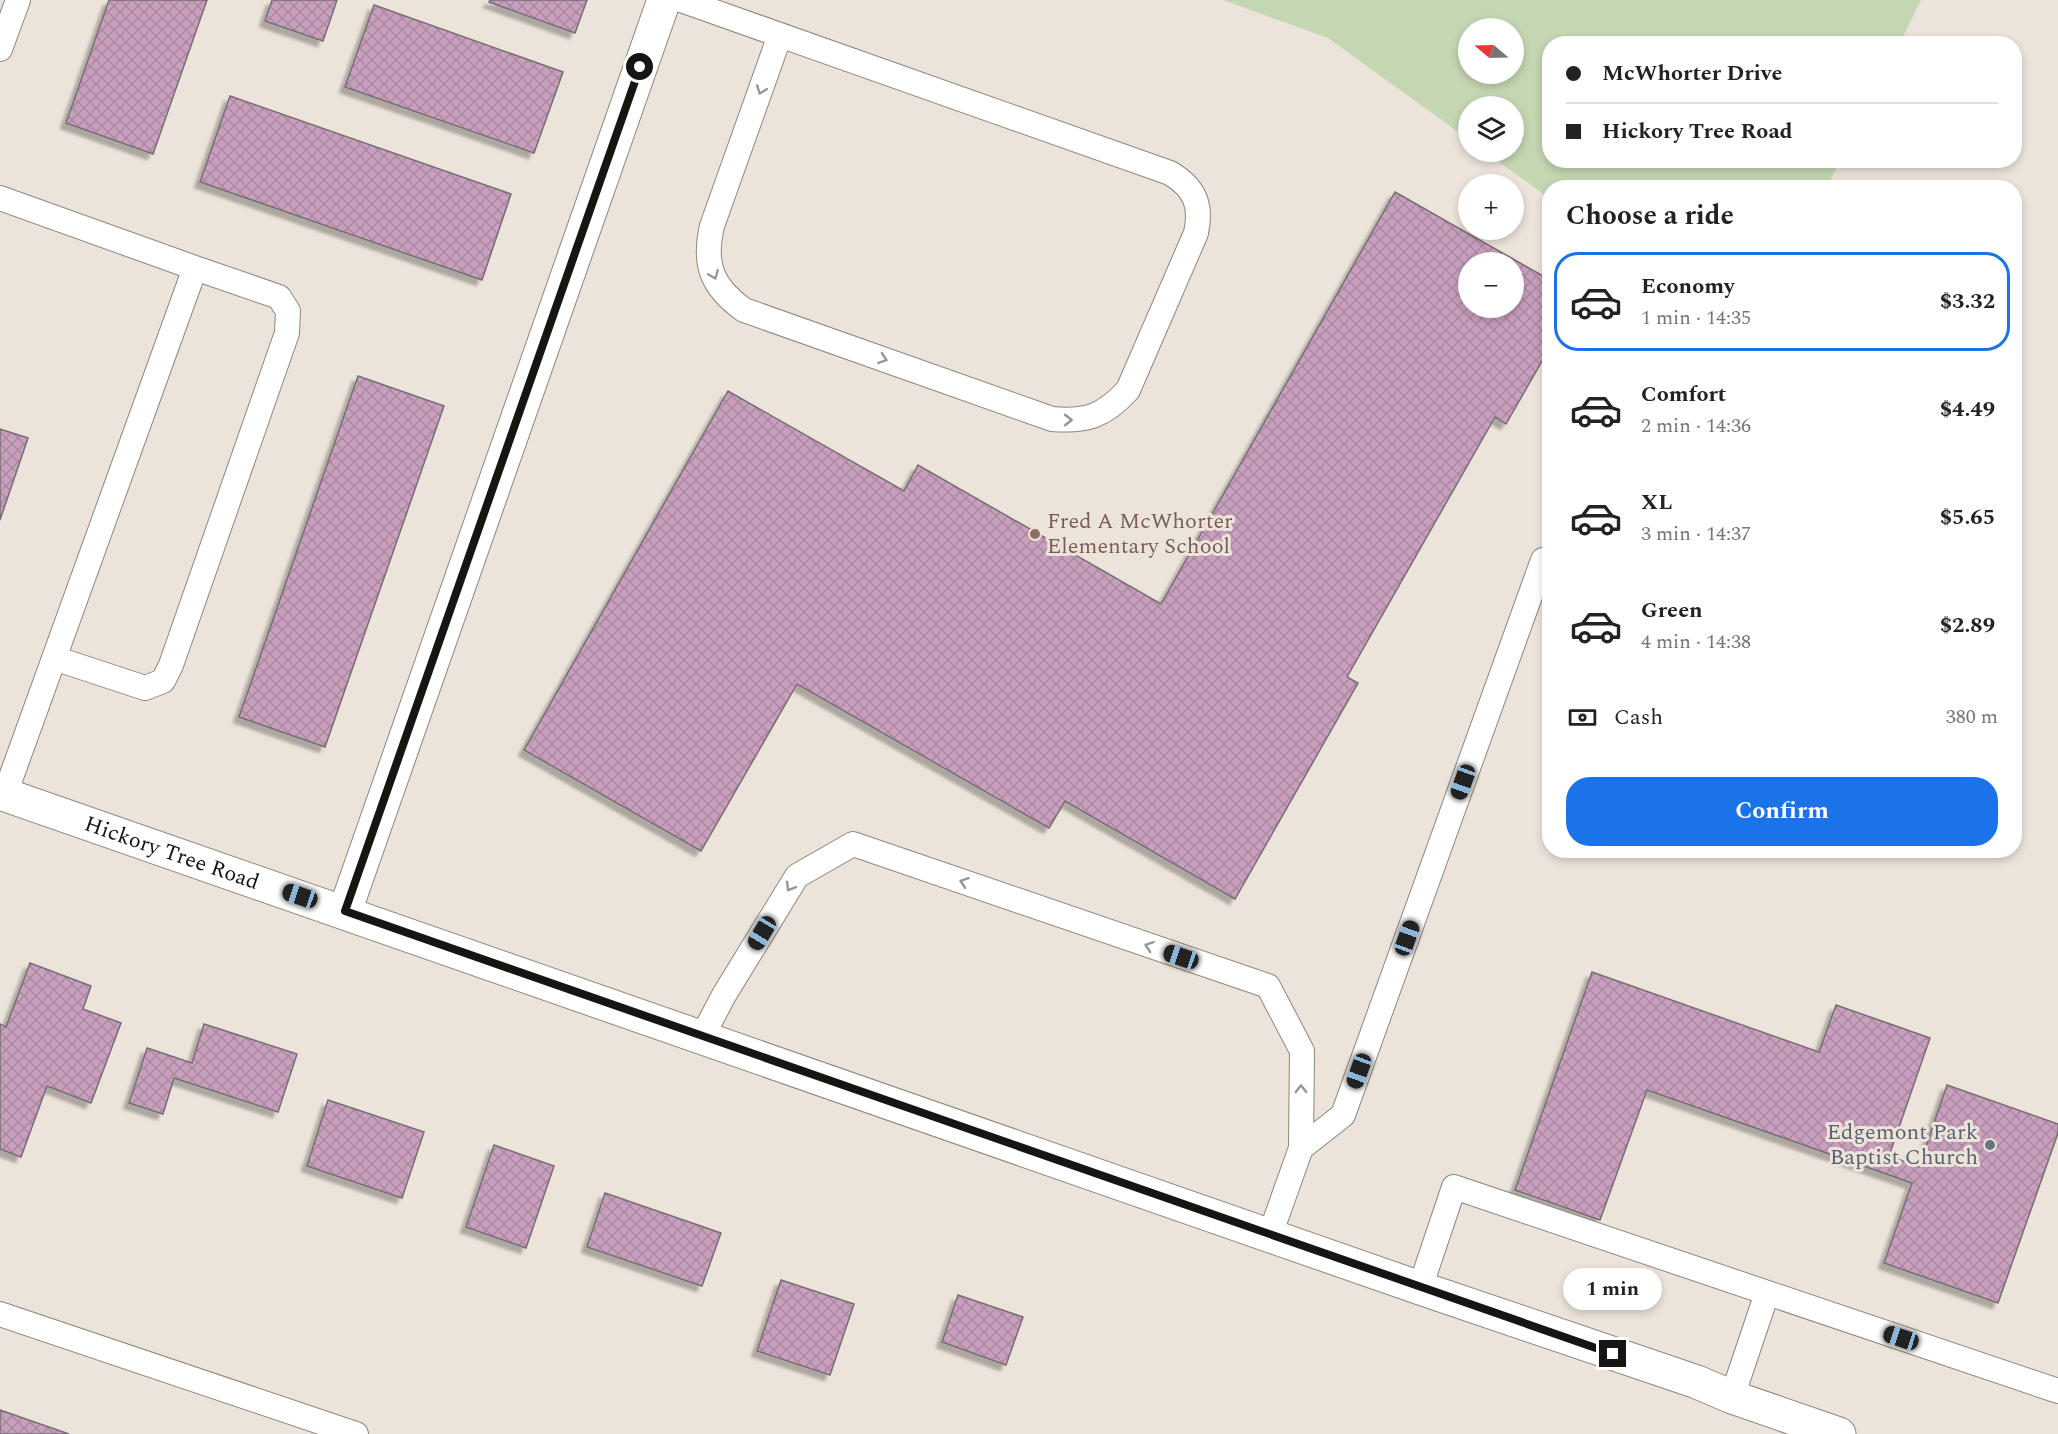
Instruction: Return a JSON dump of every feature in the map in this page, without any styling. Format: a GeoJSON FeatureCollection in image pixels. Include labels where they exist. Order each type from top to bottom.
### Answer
{"type":"FeatureCollection","features":[{"type":"Feature","properties":{"kind":"street"},"geometry":{"type":"LineString","coordinates":[[345,911],[664,0]]}},
{"type":"Feature","properties":{"kind":"street","name":"Hickory Tree Road"},"geometry":{"type":"LineString","coordinates":[[3,794],[345,911],[1420,1288],[1697,1382],[1732,1397],[1839,1434]]}},
{"type":"Feature","properties":{"kind":"lane"},"geometry":{"type":"LineString","coordinates":[[0,49],[18,0]]}},
{"type":"Feature","properties":{"kind":"lane"},"geometry":{"type":"LineString","coordinates":[[681,0],[780,35],[1170,173],[1182,180],[1192,191],[1197,205],[1199,219],[1196,233],[1128,390],[1113,405],[1095,416],[1074,421],[1052,419],[744,310],[729,299],[716,284],[710,265],[708,245],[712,226],[780,35]]}},
{"type":"Feature","properties":{"kind":"lane"},"geometry":{"type":"LineString","coordinates":[[0,198],[279,297],[288,311],[287,333],[171,665],[163,681],[145,688],[54,658]]}},
{"type":"Feature","properties":{"kind":"lane"},"geometry":{"type":"LineString","coordinates":[[3,794],[195,268]]}},
{"type":"Feature","properties":{"kind":"lane"},"geometry":{"type":"LineString","coordinates":[[1301,1148],[1343,1115],[1542,563]]}},
{"type":"Feature","properties":{"kind":"lane"},"geometry":{"type":"LineString","coordinates":[[702,1037],[724,995],[797,876],[853,844],[1268,987],[1302,1051],[1301,1148],[1270,1235]]}},
{"type":"Feature","properties":{"kind":"lane"},"geometry":{"type":"LineString","coordinates":[[1420,1288],[1454,1187],[2058,1391]]}},
{"type":"Feature","properties":{"kind":"lane"},"geometry":{"type":"LineString","coordinates":[[1732,1397],[1767,1293]]}},
{"type":"Feature","properties":{"kind":"lane"},"geometry":{"type":"LineString","coordinates":[[0,1314],[356,1434]]}},
{"type":"Feature","properties":{"kind":"green space"},"geometry":{"type":"Polygon","coordinates":[[[1223,0],[1921,0],[1903,36],[1542,36],[1542,168],[1836,168],[1830,180],[1542,180],[1542,193],[1524,180],[1524,174],[1516,174],[1499,162],[1524,162],[1524,96],[1458,96],[1458,132],[1328,38],[1223,0]]]}},
{"type":"Feature","properties":{"kind":"building"},"geometry":{"type":"Polygon","coordinates":[[[109,0],[207,0],[153,154],[66,123],[109,0]]]}},
{"type":"Feature","properties":{"kind":"building"},"geometry":{"type":"Polygon","coordinates":[[[272,0],[337,0],[323,41],[265,21],[272,0]]]}},
{"type":"Feature","properties":{"kind":"building"},"geometry":{"type":"Polygon","coordinates":[[[490,0],[587,0],[575,33],[489,2],[490,0]]]}},
{"type":"Feature","properties":{"kind":"building"},"geometry":{"type":"Polygon","coordinates":[[[374,5],[563,72],[534,153],[345,87],[374,5]]]}},
{"type":"Feature","properties":{"kind":"building"},"geometry":{"type":"Polygon","coordinates":[[[230,96],[511,194],[482,280],[200,182],[230,96]]]}},
{"type":"Feature","properties":{"kind":"building"},"geometry":{"type":"Polygon","coordinates":[[[1395,192],[1458,228],[1458,240],[1480,240],[1501,252],[1458,252],[1458,318],[1524,318],[1524,265],[1542,275],[1542,361],[1506,424],[1495,417],[1347,677],[1358,683],[1235,899],[1065,801],[1049,828],[797,684],[701,851],[524,750],[728,391],[904,491],[918,465],[1161,604],[1395,192]]]}},
{"type":"Feature","properties":{"kind":"building"},"geometry":{"type":"Polygon","coordinates":[[[358,376],[444,406],[325,747],[239,717],[358,376]]]}},
{"type":"Feature","properties":{"kind":"building"},"geometry":{"type":"Polygon","coordinates":[[[0,429],[28,438],[0,520],[0,429]]]}},
{"type":"Feature","properties":{"kind":"building"},"geometry":{"type":"Polygon","coordinates":[[[30,963],[91,986],[83,1009],[121,1023],[91,1103],[47,1086],[21,1157],[0,1149],[0,1024],[6,1027],[30,963]]]}},
{"type":"Feature","properties":{"kind":"building","name":"Edgemont Park Baptist Church"},"geometry":{"type":"Polygon","coordinates":[[[1592,972],[1819,1052],[1836,1005],[1930,1038],[1889,1156],[1919,1167],[1947,1085],[2058,1124],[2058,1133],[1998,1303],[1884,1263],[1912,1183],[1647,1090],[1600,1220],[1515,1190],[1592,972]]]}},
{"type":"Feature","properties":{"kind":"building"},"geometry":{"type":"Polygon","coordinates":[[[204,1024],[297,1054],[278,1112],[174,1078],[163,1114],[129,1103],[147,1048],[192,1063],[204,1024]]]}},
{"type":"Feature","properties":{"kind":"building"},"geometry":{"type":"Polygon","coordinates":[[[328,1100],[424,1132],[402,1198],[307,1166],[328,1100]]]}},
{"type":"Feature","properties":{"kind":"building"},"geometry":{"type":"Polygon","coordinates":[[[494,1145],[554,1166],[526,1248],[466,1227],[494,1145]]]}},
{"type":"Feature","properties":{"kind":"building"},"geometry":{"type":"Polygon","coordinates":[[[605,1193],[721,1233],[702,1286],[587,1247],[605,1193]]]}},
{"type":"Feature","properties":{"kind":"building"},"geometry":{"type":"Polygon","coordinates":[[[781,1280],[854,1304],[830,1375],[757,1351],[781,1280]]]}},
{"type":"Feature","properties":{"kind":"building"},"geometry":{"type":"Polygon","coordinates":[[[958,1295],[1023,1317],[1006,1365],[942,1342],[958,1295]]]}},
{"type":"Feature","properties":{"kind":"building"},"geometry":{"type":"Polygon","coordinates":[[[0,1410],[69,1434],[0,1434],[0,1410]]]}},
{"type":"Feature","properties":{"kind":"place","name":"Fred A McWhorter Elementary School"},"geometry":{"type":"Point","coordinates":[1035,534]}},
{"type":"Feature","properties":{"kind":"place","name":"Edgemont Park Baptist Church"},"geometry":{"type":"Point","coordinates":[1990,1145]}},
{"type":"Feature","properties":{"kind":"route"},"geometry":{"type":"LineString","coordinates":[[640,67],[345,911],[1613,1354]]}}]}
